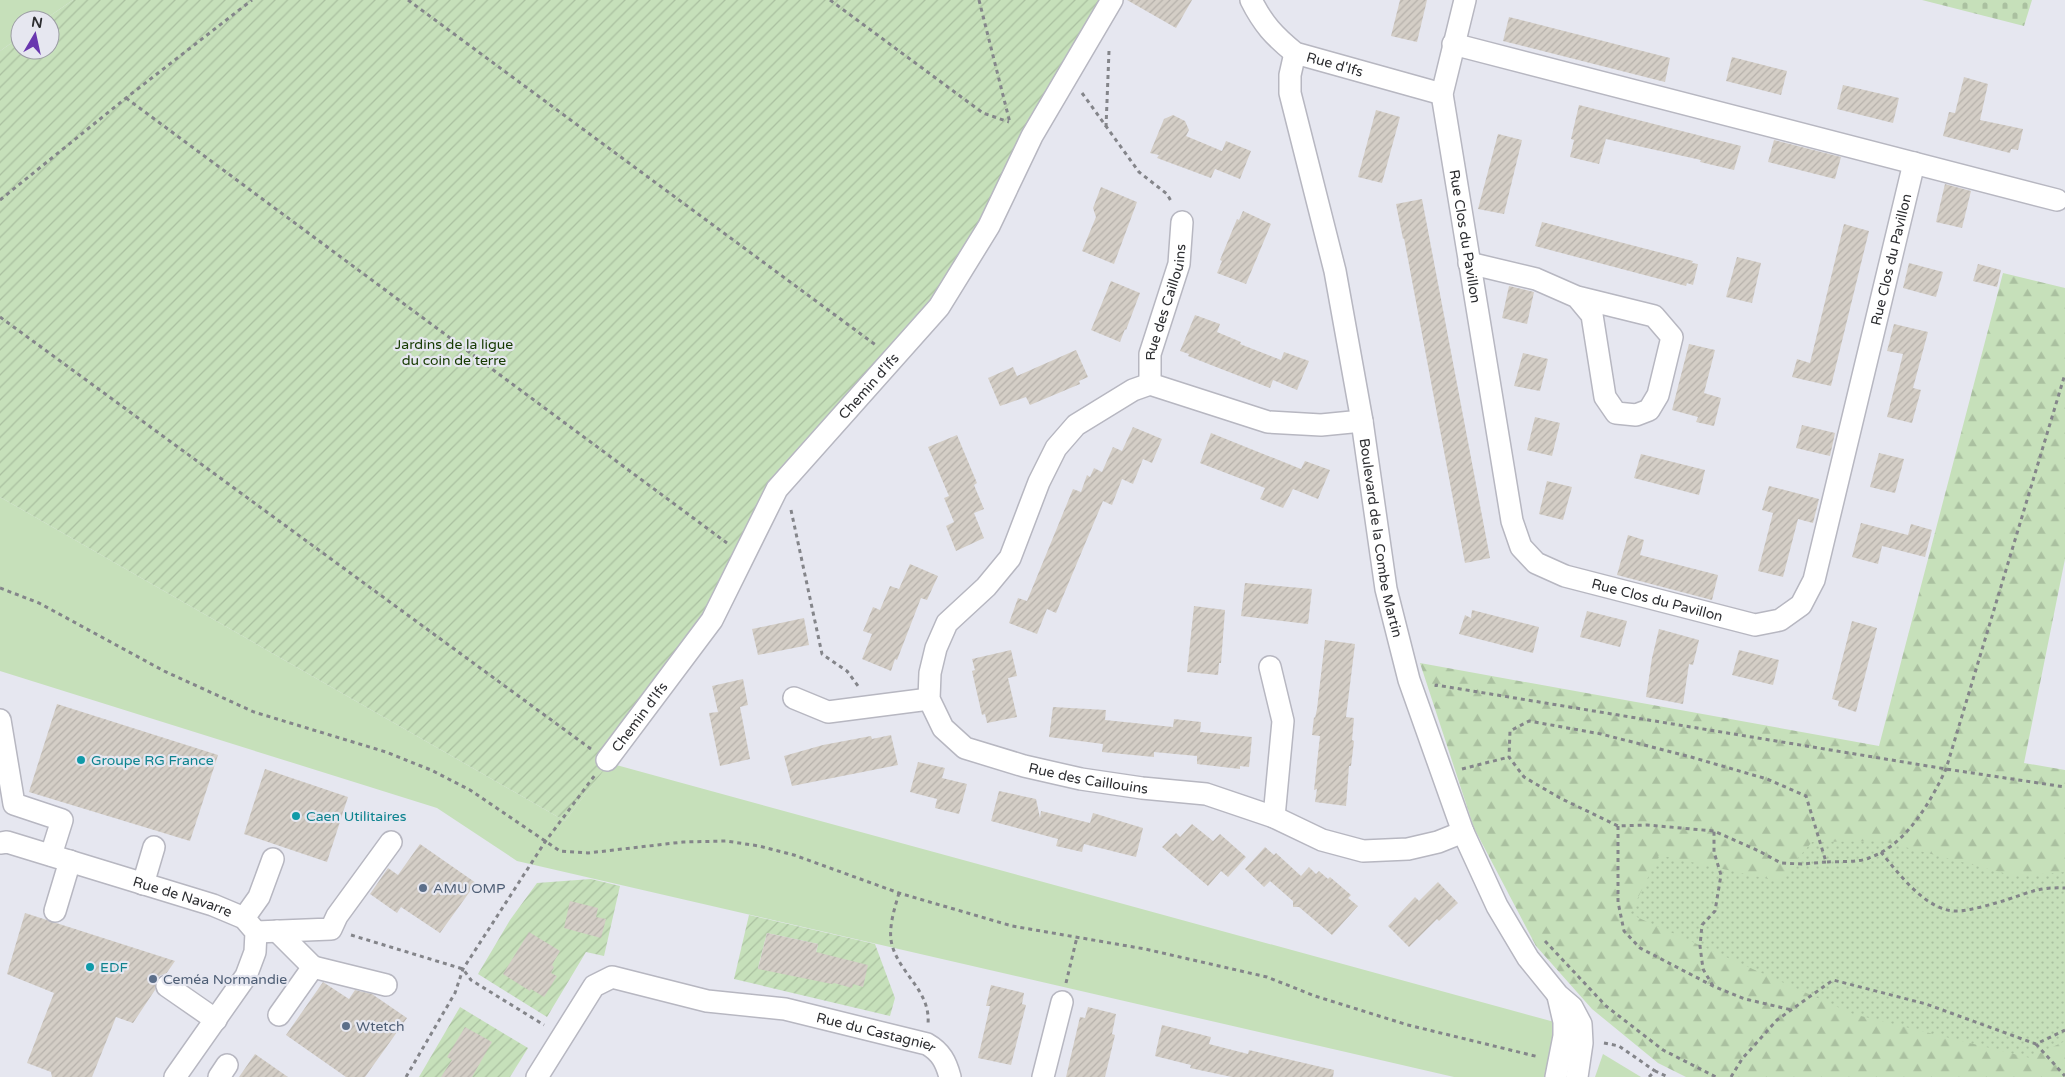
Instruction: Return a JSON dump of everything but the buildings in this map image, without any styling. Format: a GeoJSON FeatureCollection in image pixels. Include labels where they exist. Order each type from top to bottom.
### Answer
{"type":"FeatureCollection","features":[{"type":"Feature","properties":{"kind":"street","name":"Chemin d'Ifs"},"geometry":{"type":"LineString","coordinates":[[607,760],[712,620],[777,489],[784,479],[939,308],[989,226],[1032,136],[1112,0]]}},
{"type":"Feature","properties":{"kind":"street","name":"Rue d'Ifs"},"geometry":{"type":"LineString","coordinates":[[1251,0],[1260,18],[1275,37],[1295,52],[1442,94]]}},
{"type":"Feature","properties":{"kind":"street"},"geometry":{"type":"LineString","coordinates":[[1442,94],[1465,0]]}},
{"type":"Feature","properties":{"kind":"street"},"geometry":{"type":"LineString","coordinates":[[1453,44],[2057,200]]}},
{"type":"Feature","properties":{"kind":"street","name":"Boulevard de la Combe Martin"},"geometry":{"type":"LineString","coordinates":[[1295,52],[1290,75],[1290,93],[1335,271],[1362,421],[1386,588],[1400,647],[1463,832],[1497,906],[1528,958],[1558,995],[1572,1007],[1581,1024],[1582,1043],[1577,1077]]}},
{"type":"Feature","properties":{"kind":"street","name":"Rue Clos du Pavillon"},"geometry":{"type":"LineString","coordinates":[[1442,94],[1512,521],[1521,548],[1536,563],[1565,576],[1755,625],[1780,620],[1801,605],[1814,580],[1914,163]]}},
{"type":"Feature","properties":{"kind":"street","name":"Rue des Caillouins"},"geometry":{"type":"LineString","coordinates":[[1182,222],[1179,264],[1150,354],[1150,384],[1133,390],[1076,425],[1056,448],[1039,482],[1010,558],[986,587],[947,623],[936,648],[930,673],[929,699],[943,728],[965,748],[1024,766],[1081,780],[1206,794],[1274,817],[1322,840],[1363,851],[1408,849],[1438,842],[1463,832]]}},
{"type":"Feature","properties":{"kind":"street"},"geometry":{"type":"LineString","coordinates":[[1469,262],[1536,279],[1577,297],[1654,316],[1672,337],[1658,394],[1649,410],[1636,414],[1616,413],[1605,397],[1592,315],[1577,297]]}},
{"type":"Feature","properties":{"kind":"street"},"geometry":{"type":"LineString","coordinates":[[1150,384],[1268,422],[1321,425],[1362,421]]}},
{"type":"Feature","properties":{"kind":"street"},"geometry":{"type":"LineString","coordinates":[[1270,667],[1283,721],[1274,817]]}},
{"type":"Feature","properties":{"kind":"street"},"geometry":{"type":"LineString","coordinates":[[794,698],[828,712],[929,699]]}},
{"type":"Feature","properties":{"kind":"street"},"geometry":{"type":"LineString","coordinates":[[0,720],[14,804],[62,820],[61,858],[55,911]]}},
{"type":"Feature","properties":{"kind":"street","name":"Rue de Navarre"},"geometry":{"type":"LineString","coordinates":[[0,843],[7,842],[213,905],[250,925]]}},
{"type":"Feature","properties":{"kind":"street"},"geometry":{"type":"LineString","coordinates":[[250,925],[277,931],[331,928],[337,916],[391,842]]}},
{"type":"Feature","properties":{"kind":"street"},"geometry":{"type":"LineString","coordinates":[[143,884],[154,847]]}},
{"type":"Feature","properties":{"kind":"street"},"geometry":{"type":"LineString","coordinates":[[175,1077],[246,976],[255,952],[250,925],[272,859]]}},
{"type":"Feature","properties":{"kind":"street"},"geometry":{"type":"LineString","coordinates":[[277,931],[313,967],[386,985]]}},
{"type":"Feature","properties":{"kind":"street"},"geometry":{"type":"LineString","coordinates":[[279,1014],[313,967]]}},
{"type":"Feature","properties":{"kind":"street","name":"Rue du Castagnier"},"geometry":{"type":"LineString","coordinates":[[537,1077],[594,986],[612,977],[706,1001],[785,1009],[927,1044],[938,1050],[950,1077]]}},
{"type":"Feature","properties":{"kind":"street"},"geometry":{"type":"LineString","coordinates":[[168,986],[216,1020]]}},
{"type":"Feature","properties":{"kind":"street","name":"Boulevard de la Combe Martin"},"geometry":{"type":"LineString","coordinates":[[1558,995],[1564,1022],[1564,1036],[1558,1070]]}},
{"type":"Feature","properties":{"kind":"street"},"geometry":{"type":"LineString","coordinates":[[1043,1077],[1062,1002]]}},
{"type":"Feature","properties":{"kind":"path"},"geometry":{"type":"LineString","coordinates":[[0,200],[126,98],[252,0]]}},
{"type":"Feature","properties":{"kind":"path"},"geometry":{"type":"LineString","coordinates":[[408,0],[894,358]]}},
{"type":"Feature","properties":{"kind":"path"},"geometry":{"type":"LineString","coordinates":[[830,0],[983,113],[1009,122],[1032,136]]}},
{"type":"Feature","properties":{"kind":"path"},"geometry":{"type":"LineString","coordinates":[[979,0],[1009,122]]}},
{"type":"Feature","properties":{"kind":"path"},"geometry":{"type":"LineString","coordinates":[[1106,127],[1109,42]]}},
{"type":"Feature","properties":{"kind":"path"},"geometry":{"type":"LineString","coordinates":[[1068,74],[1139,172],[1167,194],[1182,222]]}},
{"type":"Feature","properties":{"kind":"path"},"geometry":{"type":"LineString","coordinates":[[126,98],[744,555]]}},
{"type":"Feature","properties":{"kind":"path"},"geometry":{"type":"LineString","coordinates":[[0,317],[607,760],[546,842],[463,969],[455,993],[406,1077]]}},
{"type":"Feature","properties":{"kind":"path"},"geometry":{"type":"LineString","coordinates":[[1826,862],[1806,796],[1767,779],[1601,734],[1529,721],[1510,731],[1509,756],[1524,777],[1560,798],[1618,826],[1656,826],[1714,831],[1759,851],[1781,864],[1802,864],[1868,859],[1893,846],[1932,799],[1946,769],[2065,374]]}},
{"type":"Feature","properties":{"kind":"path"},"geometry":{"type":"LineString","coordinates":[[784,479],[822,654],[847,671],[860,689],[868,707]]}},
{"type":"Feature","properties":{"kind":"path"},"geometry":{"type":"LineString","coordinates":[[0,588],[39,603],[164,671],[254,712],[386,752],[431,770],[470,790],[560,851],[588,853],[683,842],[726,840],[794,855],[898,893],[1012,926],[1145,949],[1267,977],[1314,996],[1558,1070]]}},
{"type":"Feature","properties":{"kind":"path"},"geometry":{"type":"LineString","coordinates":[[1438,694],[1436,685],[1946,769],[2065,786]]}},
{"type":"Feature","properties":{"kind":"path"},"geometry":{"type":"LineString","coordinates":[[1462,769],[1509,756]]}},
{"type":"Feature","properties":{"kind":"path"},"geometry":{"type":"LineString","coordinates":[[1459,760],[1464,778]]}},
{"type":"Feature","properties":{"kind":"path"},"geometry":{"type":"LineString","coordinates":[[1618,826],[1618,902],[1624,931],[1640,948],[1712,986],[1745,999],[1792,1010]]}},
{"type":"Feature","properties":{"kind":"path"},"geometry":{"type":"LineString","coordinates":[[1712,986],[1703,969],[1700,946],[1702,925],[1715,911],[1721,875],[1714,852],[1714,831]]}},
{"type":"Feature","properties":{"kind":"path"},"geometry":{"type":"LineString","coordinates":[[1881,852],[1912,890],[1941,908],[1957,912],[2009,899],[2037,889],[2065,888]]}},
{"type":"Feature","properties":{"kind":"path"},"geometry":{"type":"LineString","coordinates":[[898,893],[891,938],[895,955],[902,969],[919,988],[926,1003],[929,1014],[927,1044]]}},
{"type":"Feature","properties":{"kind":"path"},"geometry":{"type":"LineString","coordinates":[[331,928],[463,969],[471,980],[562,1036]]}},
{"type":"Feature","properties":{"kind":"path"},"geometry":{"type":"LineString","coordinates":[[1062,1002],[1078,937]]}},
{"type":"Feature","properties":{"kind":"path"},"geometry":{"type":"LineString","coordinates":[[1543,940],[1606,1006],[1663,1050],[1716,1077]]}},
{"type":"Feature","properties":{"kind":"path"},"geometry":{"type":"LineString","coordinates":[[1731,1077],[1742,1059],[1777,1020],[1833,980],[1926,1004],[2036,1044],[2065,1076]]}},
{"type":"Feature","properties":{"kind":"path"},"geometry":{"type":"LineString","coordinates":[[2036,1044],[2065,1030]]}},
{"type":"Feature","properties":{"kind":"path"},"geometry":{"type":"LineString","coordinates":[[1582,1043],[1593,1040],[1619,1046],[1655,1071],[1668,1077]]}},
{"type":"Feature","properties":{"kind":"path"},"geometry":{"type":"LineString","coordinates":[[1649,1077],[1655,1071]]}},
{"type":"Feature","properties":{"kind":"green space"},"geometry":{"type":"Polygon","coordinates":[[[0,0],[73,0],[58,10],[10,10],[10,44],[0,51],[0,0]]]}},
{"type":"Feature","properties":{"kind":"green space","name":"Jardins de la ligue du coin de terre"},"geometry":{"type":"Polygon","coordinates":[[[73,0],[1107,0],[992,231],[786,479],[716,624],[565,821],[0,497],[0,51],[10,44],[10,60],[60,60],[58,10],[73,0]]]}},
{"type":"Feature","properties":{"kind":"green space"},"geometry":{"type":"Polygon","coordinates":[[[1922,0],[2032,0],[2024,26],[1922,0]]]}},
{"type":"Feature","properties":{"kind":"green space"},"geometry":{"type":"Polygon","coordinates":[[[2003,273],[2065,288],[2065,559],[2024,763],[2065,770],[2065,1077],[1686,1077],[1658,1063],[1592,1009],[1536,946],[1474,828],[1420,663],[1879,746],[2003,273]]]}},
{"type":"Feature","properties":{"kind":"green space"},"geometry":{"type":"Polygon","coordinates":[[[0,497],[565,821],[609,763],[1558,1023],[1549,1077],[1454,1077],[517,861],[437,808],[0,671],[0,497]]]}},
{"type":"Feature","properties":{"kind":"green space"},"geometry":{"type":"Polygon","coordinates":[[[1882,841],[2015,876],[2065,872],[2065,1041],[2030,1058],[1853,1014],[1630,914],[1659,855],[1778,881],[1812,842],[1882,841]]]}},
{"type":"Feature","properties":{"kind":"green space"},"geometry":{"type":"Polygon","coordinates":[[[591,879],[620,886],[604,956],[586,952],[547,1017],[478,974],[510,920],[537,883],[591,879]]]}},
{"type":"Feature","properties":{"kind":"green space"},"geometry":{"type":"Polygon","coordinates":[[[749,915],[875,944],[895,998],[890,1016],[734,979],[749,915]],[[767,933],[758,968],[810,979],[818,944],[767,933]]]}},
{"type":"Feature","properties":{"kind":"green space"},"geometry":{"type":"Polygon","coordinates":[[[460,1007],[528,1048],[510,1077],[419,1077],[460,1007]]]}},
{"type":"Feature","properties":{"kind":"green space"},"geometry":{"type":"Polygon","coordinates":[[[1603,1054],[1641,1077],[1595,1077],[1603,1054]]]}},
{"type":"Feature","properties":{"kind":"place","name":"Groupe RG France"},"geometry":{"type":"Point","coordinates":[81,760]}},
{"type":"Feature","properties":{"kind":"place","name":"Caen Utilitaires"},"geometry":{"type":"Point","coordinates":[296,816]}},
{"type":"Feature","properties":{"kind":"place","name":"AMU OMP"},"geometry":{"type":"Point","coordinates":[423,888]}},
{"type":"Feature","properties":{"kind":"place","name":"EDF"},"geometry":{"type":"Point","coordinates":[90,967]}},
{"type":"Feature","properties":{"kind":"place","name":"Ceméa Normandie"},"geometry":{"type":"Point","coordinates":[153,979]}},
{"type":"Feature","properties":{"kind":"place","name":"Wtetch"},"geometry":{"type":"Point","coordinates":[346,1026]}}]}
